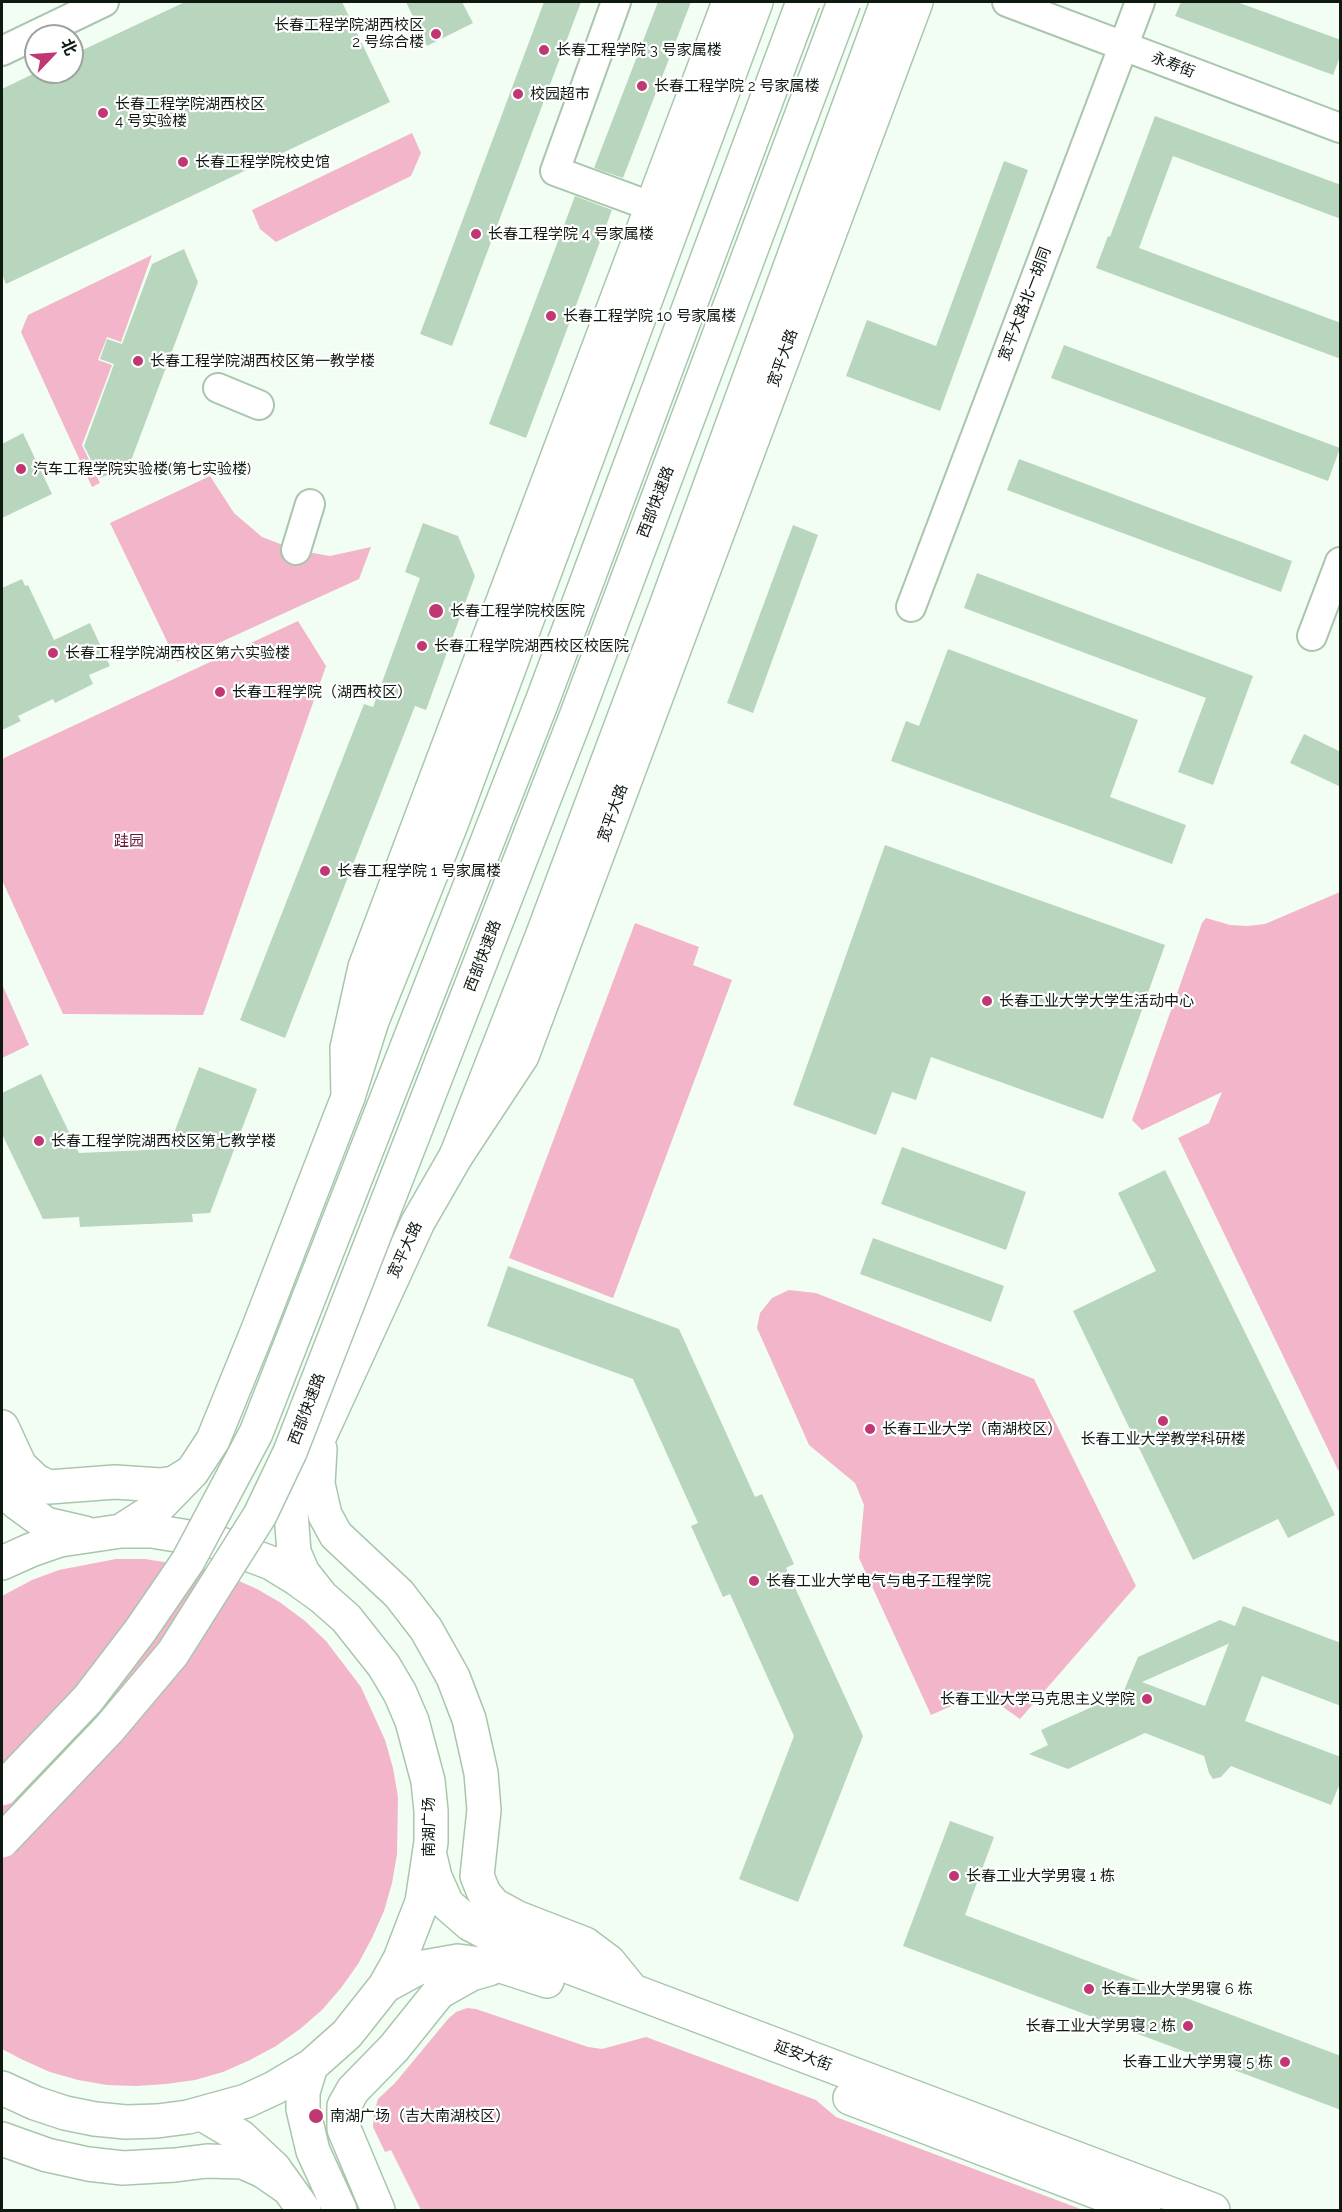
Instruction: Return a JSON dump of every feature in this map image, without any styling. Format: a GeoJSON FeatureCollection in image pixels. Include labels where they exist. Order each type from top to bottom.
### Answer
{"type":"FeatureCollection","features":[{"type":"Feature","properties":{"kind":"main road"},"geometry":{"type":"LineString","coordinates":[[348,1097],[347,1048],[365,967],[729,2]]}},
{"type":"Feature","properties":{"kind":"main road"},"geometry":{"type":"LineString","coordinates":[[2,1484],[16,1502],[46,1524],[106,1532],[157,1508],[192,1472],[213,1440],[348,1097],[372,1021],[452,822],[756,2]]}},
{"type":"Feature","properties":{"kind":"main road"},"geometry":{"type":"LineString","coordinates":[[2,1789],[88,1699],[140,1631],[188,1561],[256,1433],[543,699],[803,2]]}},
{"type":"Feature","properties":{"kind":"main road","name":"西部快速路"},"geometry":{"type":"LineString","coordinates":[[2,1841],[109,1728],[173,1653],[260,1515],[290,1452],[573,725],[843,2]]}},
{"type":"Feature","properties":{"kind":"main road"},"geometry":{"type":"LineString","coordinates":[[456,1156],[541,939],[666,606],[887,2]]}},
{"type":"Feature","properties":{"kind":"main road","name":"宽平大路"},"geometry":{"type":"LineString","coordinates":[[322,1597],[303,1573],[294,1552],[291,1514],[300,1479],[417,1222],[456,1156],[522,1056],[916,2]]}},
{"type":"Feature","properties":{"kind":"main road"},"geometry":{"type":"LineString","coordinates":[[2,1427],[20,1466],[36,1481],[49,1487],[115,1482],[160,1485],[174,1483],[192,1472]]}},
{"type":"Feature","properties":{"kind":"main road"},"geometry":{"type":"LineString","coordinates":[[321,1430],[318,1484],[325,1515],[336,1535],[399,1594],[426,1629],[453,1677],[469,1719],[481,1773],[484,1810],[477,1876],[484,1893],[494,1905],[518,1918],[585,1944],[609,1962],[634,1993]]}},
{"type":"Feature","properties":{"kind":"main road","name":"南湖广场"},"geometry":{"type":"LineString","coordinates":[[2,1563],[40,1546],[106,1532],[152,1531],[213,1540],[271,1563],[322,1597],[346,1618],[372,1649],[400,1693],[412,1721],[428,1780],[431,1811],[430,1858],[422,1902],[413,1931],[400,1959],[385,1986],[347,2034],[311,2066],[274,2088],[246,2101],[202,2114],[157,2121],[126,2122],[95,2119],[35,2103],[2,2088]]}},
{"type":"Feature","properties":{"kind":"main road","name":"延安大街"},"geometry":{"type":"LineString","coordinates":[[430,1858],[435,1877],[447,1904],[470,1924],[506,1943],[1213,2211]]}},
{"type":"Feature","properties":{"kind":"main road","name":"延安大街"},"geometry":{"type":"LineString","coordinates":[[385,1986],[418,1968],[458,1961],[504,1967],[559,1985],[1144,2211]]}},
{"type":"Feature","properties":{"kind":"main road"},"geometry":{"type":"LineString","coordinates":[[378,2211],[344,2129],[344,2106],[353,2090],[394,2048],[439,1992],[471,1974],[485,1969],[504,1967]]}},
{"type":"Feature","properties":{"kind":"main road"},"geometry":{"type":"LineString","coordinates":[[311,2066],[303,2092],[303,2109],[314,2151],[340,2211]]}},
{"type":"Feature","properties":{"kind":"main road"},"geometry":{"type":"LineString","coordinates":[[202,2114],[241,2137],[274,2168],[297,2200]]}},
{"type":"Feature","properties":{"kind":"main road"},"geometry":{"type":"LineString","coordinates":[[2,2139],[47,2155],[88,2164],[123,2168],[207,2161],[243,2162],[263,2171],[297,2200]]}},
{"type":"Feature","properties":{"kind":"street"},"geometry":{"type":"LineString","coordinates":[[2,51],[104,2]]}},
{"type":"Feature","properties":{"kind":"street"},"geometry":{"type":"LineString","coordinates":[[616,2],[555,171],[634,200]]}},
{"type":"Feature","properties":{"kind":"street","name":"永寿街"},"geometry":{"type":"LineString","coordinates":[[1006,2],[1341,128]]}},
{"type":"Feature","properties":{"kind":"street","name":"宽平大路北一胡同"},"geometry":{"type":"LineString","coordinates":[[910,607],[1140,2]]}},
{"type":"Feature","properties":{"kind":"street"},"geometry":{"type":"LineString","coordinates":[[218,388],[260,405]]}},
{"type":"Feature","properties":{"kind":"street"},"geometry":{"type":"LineString","coordinates":[[296,550],[310,504]]}},
{"type":"Feature","properties":{"kind":"street"},"geometry":{"type":"LineString","coordinates":[[1312,636],[1341,562]]}},
{"type":"Feature","properties":{"kind":"green space"},"geometry":{"type":"Polygon","coordinates":[[[412,133],[421,153],[411,176],[276,242],[260,229],[252,210],[412,133]]]}},
{"type":"Feature","properties":{"kind":"green space"},"geometry":{"type":"Polygon","coordinates":[[[152,255],[121,342],[107,337],[98,360],[112,365],[82,445],[100,483],[92,487],[21,332],[28,315],[152,255]]]}},
{"type":"Feature","properties":{"kind":"green space"},"geometry":{"type":"Polygon","coordinates":[[[210,476],[234,513],[262,537],[296,550],[330,556],[371,547],[359,579],[177,662],[110,523],[210,476]]]}},
{"type":"Feature","properties":{"kind":"green space","name":"跬园"},"geometry":{"type":"Polygon","coordinates":[[[298,621],[326,666],[203,1015],[63,1014],[2,880],[2,759],[298,621]]]}},
{"type":"Feature","properties":{"kind":"green space"},"geometry":{"type":"Polygon","coordinates":[[[1340,892],[1340,1474],[1178,1138],[1209,1123],[1222,1092],[1142,1130],[1132,1120],[1202,923],[1206,918],[1230,925],[1265,924],[1340,892]]]}},
{"type":"Feature","properties":{"kind":"green space"},"geometry":{"type":"Polygon","coordinates":[[[635,923],[699,947],[693,965],[732,980],[613,1298],[509,1258],[635,923]]]}},
{"type":"Feature","properties":{"kind":"green space"},"geometry":{"type":"Polygon","coordinates":[[[2,984],[29,1045],[2,1058],[2,984]]]}},
{"type":"Feature","properties":{"kind":"green space"},"geometry":{"type":"Polygon","coordinates":[[[789,1290],[816,1293],[1034,1379],[1136,1586],[1020,1719],[990,1698],[974,1696],[931,1715],[859,1558],[864,1505],[855,1483],[809,1445],[757,1328],[760,1313],[772,1298],[789,1290]]]}},
{"type":"Feature","properties":{"kind":"green space"},"geometry":{"type":"Polygon","coordinates":[[[116,1559],[145,1559],[202,1568],[230,1577],[281,1603],[305,1621],[326,1641],[361,1687],[385,1740],[398,1797],[397,1854],[384,1911],[358,1964],[322,2010],[276,2046],[223,2072],[195,2080],[136,2086],[107,2085],[78,2080],[50,2072],[2,2049],[2,1596],[32,1580],[59,1570],[116,1559]]]}},
{"type":"Feature","properties":{"kind":"green space"},"geometry":{"type":"Polygon","coordinates":[[[467,2008],[476,2009],[588,2047],[602,2049],[646,2037],[816,2100],[836,2117],[1083,2210],[421,2210],[391,2150],[385,2152],[373,2127],[374,2113],[378,2099],[395,2083],[448,2019],[456,2012],[467,2008]]]}},
{"type":"Feature","properties":{"kind":"building","name":"长春工程学院湖西校区 4 号实验楼"},"geometry":{"type":"Polygon","coordinates":[[[185,2],[342,2],[390,102],[6,284],[2,274],[2,89],[24,78],[24,84],[84,84],[84,49],[185,2]]]}},
{"type":"Feature","properties":{"kind":"building","name":"长春工程学院湖西校区 2 号综合楼"},"geometry":{"type":"Polygon","coordinates":[[[406,2],[462,2],[473,23],[427,46],[406,2]]]}},
{"type":"Feature","properties":{"kind":"building","name":"长春工程学院 4 号家属楼"},"geometry":{"type":"Polygon","coordinates":[[[544,2],[581,2],[452,346],[420,334],[544,2]]]}},
{"type":"Feature","properties":{"kind":"building","name":"长春工程学院 2 号家属楼"},"geometry":{"type":"Polygon","coordinates":[[[658,2],[691,2],[623,178],[594,168],[658,2]]]}},
{"type":"Feature","properties":{"kind":"building"},"geometry":{"type":"Polygon","coordinates":[[[1181,2],[1237,2],[1341,40],[1341,54],[1333,75],[1175,16],[1181,2]]]}},
{"type":"Feature","properties":{"kind":"building"},"geometry":{"type":"Polygon","coordinates":[[[1155,116],[1341,185],[1341,219],[1173,156],[1139,248],[1341,323],[1341,359],[1096,268],[1108,236],[1110,237],[1155,116]]]}},
{"type":"Feature","properties":{"kind":"building"},"geometry":{"type":"Polygon","coordinates":[[[1004,161],[1028,170],[940,411],[846,376],[867,320],[936,346],[1004,161]]]}},
{"type":"Feature","properties":{"kind":"building","name":"长春工程学院 10 号家属楼"},"geometry":{"type":"Polygon","coordinates":[[[575,196],[612,210],[526,438],[489,424],[575,196]]]}},
{"type":"Feature","properties":{"kind":"building","name":"长春工程学院湖西校区第一教学楼"},"geometry":{"type":"Polygon","coordinates":[[[184,249],[198,282],[129,466],[100,478],[84,446],[114,364],[100,359],[107,339],[122,344],[152,264],[184,249]]]}},
{"type":"Feature","properties":{"kind":"building"},"geometry":{"type":"Polygon","coordinates":[[[1064,345],[1340,448],[1328,481],[1051,378],[1064,345]]]}},
{"type":"Feature","properties":{"kind":"building","name":"汽车工程学院实验楼(第七实验楼)"},"geometry":{"type":"Polygon","coordinates":[[[23,433],[52,494],[2,518],[2,444],[23,433]]]}},
{"type":"Feature","properties":{"kind":"building"},"geometry":{"type":"Polygon","coordinates":[[[1019,459],[1292,561],[1281,592],[1007,490],[1019,459]]]}},
{"type":"Feature","properties":{"kind":"building","name":"长春工程学院 1 号家属楼"},"geometry":{"type":"Polygon","coordinates":[[[423,523],[458,536],[475,576],[426,710],[415,706],[285,1038],[240,1020],[364,704],[373,707],[420,578],[405,572],[423,523]]]}},
{"type":"Feature","properties":{"kind":"building"},"geometry":{"type":"Polygon","coordinates":[[[793,525],[818,535],[753,713],[727,703],[793,525]]]}},
{"type":"Feature","properties":{"kind":"building"},"geometry":{"type":"Polygon","coordinates":[[[977,573],[1253,676],[1213,785],[1178,772],[1206,698],[964,608],[977,573]]]}},
{"type":"Feature","properties":{"kind":"building","name":"长春工程学院湖西校区第六实验楼"},"geometry":{"type":"Polygon","coordinates":[[[22,579],[25,586],[28,585],[54,640],[90,623],[110,666],[89,675],[93,684],[55,703],[53,699],[18,716],[21,721],[2,730],[2,588],[22,579]]]}},
{"type":"Feature","properties":{"kind":"building"},"geometry":{"type":"Polygon","coordinates":[[[948,649],[1138,720],[1110,797],[1186,825],[1172,864],[891,761],[906,721],[919,726],[948,649]]]}},
{"type":"Feature","properties":{"kind":"building"},"geometry":{"type":"Polygon","coordinates":[[[1304,734],[1341,752],[1341,787],[1290,763],[1304,734]]]}},
{"type":"Feature","properties":{"kind":"building","name":"长春工业大学大学生活动中心"},"geometry":{"type":"Polygon","coordinates":[[[885,845],[1165,945],[1103,1119],[931,1057],[916,1100],[892,1092],[876,1135],[793,1105],[885,845]]]}},
{"type":"Feature","properties":{"kind":"building","name":"长春工程学院湖西校区第七教学楼"},"geometry":{"type":"Polygon","coordinates":[[[199,1067],[257,1089],[210,1213],[192,1214],[193,1222],[80,1227],[79,1217],[43,1219],[2,1134],[2,1093],[41,1074],[79,1153],[168,1149],[199,1067]]]}},
{"type":"Feature","properties":{"kind":"building"},"geometry":{"type":"Polygon","coordinates":[[[902,1147],[1026,1192],[1006,1250],[881,1204],[902,1147]]]}},
{"type":"Feature","properties":{"kind":"building"},"geometry":{"type":"Polygon","coordinates":[[[1165,1170],[1335,1515],[1288,1538],[1278,1519],[1193,1560],[1073,1311],[1156,1271],[1118,1193],[1165,1170]]]}},
{"type":"Feature","properties":{"kind":"building"},"geometry":{"type":"Polygon","coordinates":[[[873,1238],[1004,1286],[991,1322],[860,1274],[873,1238]]]}},
{"type":"Feature","properties":{"kind":"building","name":"长春工业大学电气与电子工程学院"},"geometry":{"type":"Polygon","coordinates":[[[508,1266],[679,1329],[755,1497],[762,1494],[794,1564],[786,1568],[863,1736],[798,1902],[739,1879],[794,1736],[730,1594],[723,1597],[691,1526],[698,1523],[633,1379],[487,1326],[508,1266]]]}},
{"type":"Feature","properties":{"kind":"building","name":"长春工业大学马克思主义学院"},"geometry":{"type":"Polygon","coordinates":[[[1243,1606],[1341,1643],[1341,1706],[1262,1676],[1245,1721],[1341,1757],[1341,1781],[1331,1805],[1231,1766],[1221,1777],[1213,1779],[1204,1756],[1145,1733],[1068,1769],[1029,1754],[1048,1745],[1041,1730],[1123,1693],[1138,1657],[1220,1620],[1235,1626],[1243,1606]],[[1229,1643],[1142,1682],[1205,1706],[1229,1643]]]}},
{"type":"Feature","properties":{"kind":"building"},"geometry":{"type":"Polygon","coordinates":[[[950,1821],[994,1837],[965,1915],[1341,2056],[1341,2110],[903,1946],[950,1821]]]}},
{"type":"Feature","properties":{"kind":"place","name":"长春工程学院湖西校区 2 号综合楼"},"geometry":{"type":"Point","coordinates":[436,34]}},
{"type":"Feature","properties":{"kind":"place","name":"长春工程学院 3 号家属楼"},"geometry":{"type":"Point","coordinates":[544,50]}},
{"type":"Feature","properties":{"kind":"place","name":"长春工程学院 2 号家属楼"},"geometry":{"type":"Point","coordinates":[642,86]}},
{"type":"Feature","properties":{"kind":"place","name":"校园超市"},"geometry":{"type":"Point","coordinates":[518,94]}},
{"type":"Feature","properties":{"kind":"place","name":"长春工程学院湖西校区 4 号实验楼"},"geometry":{"type":"Point","coordinates":[103,113]}},
{"type":"Feature","properties":{"kind":"place","name":"长春工程学院校史馆"},"geometry":{"type":"Point","coordinates":[183,162]}},
{"type":"Feature","properties":{"kind":"place","name":"长春工程学院 4 号家属楼"},"geometry":{"type":"Point","coordinates":[476,234]}},
{"type":"Feature","properties":{"kind":"place","name":"长春工程学院 10 号家属楼"},"geometry":{"type":"Point","coordinates":[551,316]}},
{"type":"Feature","properties":{"kind":"place","name":"长春工程学院湖西校区第一教学楼"},"geometry":{"type":"Point","coordinates":[138,361]}},
{"type":"Feature","properties":{"kind":"place","name":"汽车工程学院实验楼(第七实验楼)"},"geometry":{"type":"Point","coordinates":[21,469]}},
{"type":"Feature","properties":{"kind":"place","name":"长春工程学院校医院"},"geometry":{"type":"Point","coordinates":[436,611]}},
{"type":"Feature","properties":{"kind":"place","name":"长春工程学院湖西校区校医院"},"geometry":{"type":"Point","coordinates":[422,646]}},
{"type":"Feature","properties":{"kind":"place","name":"长春工程学院湖西校区第六实验楼"},"geometry":{"type":"Point","coordinates":[53,653]}},
{"type":"Feature","properties":{"kind":"place","name":"长春工程学院（湖西校区）"},"geometry":{"type":"Point","coordinates":[220,692]}},
{"type":"Feature","properties":{"kind":"place","name":"长春工程学院 1 号家属楼"},"geometry":{"type":"Point","coordinates":[325,871]}},
{"type":"Feature","properties":{"kind":"place","name":"长春工业大学大学生活动中心"},"geometry":{"type":"Point","coordinates":[987,1001]}},
{"type":"Feature","properties":{"kind":"place","name":"长春工程学院湖西校区第七教学楼"},"geometry":{"type":"Point","coordinates":[39,1141]}},
{"type":"Feature","properties":{"kind":"place","name":"长春工业大学教学科研楼"},"geometry":{"type":"Point","coordinates":[1163,1421]}},
{"type":"Feature","properties":{"kind":"place","name":"长春工业大学（南湖校区）"},"geometry":{"type":"Point","coordinates":[870,1429]}},
{"type":"Feature","properties":{"kind":"place","name":"长春工业大学电气与电子工程学院"},"geometry":{"type":"Point","coordinates":[754,1581]}},
{"type":"Feature","properties":{"kind":"place","name":"长春工业大学马克思主义学院"},"geometry":{"type":"Point","coordinates":[1147,1699]}},
{"type":"Feature","properties":{"kind":"place","name":"长春工业大学男寝 1 栋"},"geometry":{"type":"Point","coordinates":[954,1876]}},
{"type":"Feature","properties":{"kind":"place","name":"长春工业大学男寝 6 栋"},"geometry":{"type":"Point","coordinates":[1089,1989]}},
{"type":"Feature","properties":{"kind":"place","name":"长春工业大学男寝 2 栋"},"geometry":{"type":"Point","coordinates":[1188,2026]}},
{"type":"Feature","properties":{"kind":"place","name":"长春工业大学男寝 5 栋"},"geometry":{"type":"Point","coordinates":[1285,2062]}},
{"type":"Feature","properties":{"kind":"place","name":"南湖广场（吉大南湖校区）"},"geometry":{"type":"Point","coordinates":[316,2116]}}]}
